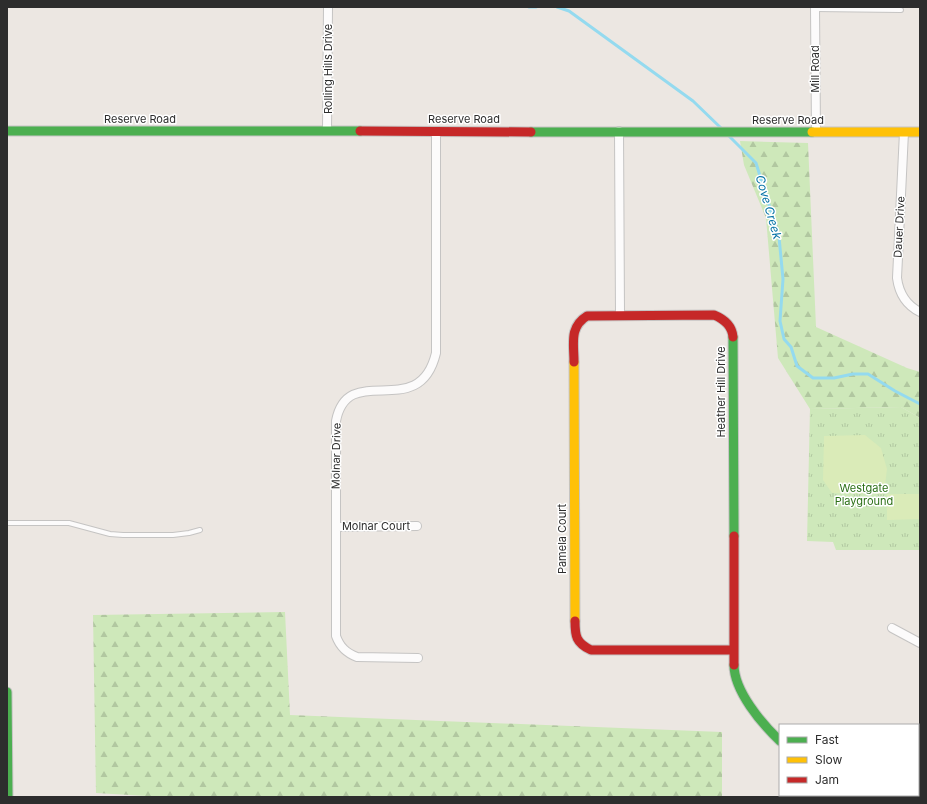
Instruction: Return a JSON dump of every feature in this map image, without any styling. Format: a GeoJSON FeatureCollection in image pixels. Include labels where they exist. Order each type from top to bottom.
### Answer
{"type":"FeatureCollection","features":[{"type":"Feature","properties":{"kind":"street","name":"Rolling Hills Drive"},"geometry":{"type":"LineString","coordinates":[[327,131],[328,7]]}},
{"type":"Feature","properties":{"kind":"street","name":"Mill Road"},"geometry":{"type":"LineString","coordinates":[[815,8],[816,132]]}},
{"type":"Feature","properties":{"kind":"street","name":"Reserve Road"},"geometry":{"type":"LineString","coordinates":[[7,131],[920,132]]}},
{"type":"Feature","properties":{"kind":"street","name":"Molnar Drive"},"geometry":{"type":"LineString","coordinates":[[418,658],[357,657],[350,655],[343,650],[338,643],[336,636],[336,421],[337,412],[341,404],[354,394],[363,391],[396,390],[414,386],[425,376],[434,363],[436,353],[436,131]]}},
{"type":"Feature","properties":{"kind":"street"},"geometry":{"type":"LineString","coordinates":[[619,132],[620,315]]}},
{"type":"Feature","properties":{"kind":"street","name":"Dauer Drive"},"geometry":{"type":"LineString","coordinates":[[904,132],[896,278],[898,288],[902,296],[908,304],[920,312]]}},
{"type":"Feature","properties":{"kind":"street","name":"Heather Hill Drive"},"geometry":{"type":"LineString","coordinates":[[620,315],[714,315],[727,322],[734,335],[734,670],[746,701],[765,727],[779,740]]}},
{"type":"Feature","properties":{"kind":"street","name":"Pamela Court"},"geometry":{"type":"LineString","coordinates":[[620,315],[587,316],[581,319],[576,325],[574,331],[575,635],[578,642],[584,648],[591,650],[733,650]]}},
{"type":"Feature","properties":{"kind":"street","name":"Molnar Court"},"geometry":{"type":"LineString","coordinates":[[336,527],[417,526]]}},
{"type":"Feature","properties":{"kind":"street"},"geometry":{"type":"LineString","coordinates":[[892,628],[920,643]]}},
{"type":"Feature","properties":{"kind":"street"},"geometry":{"type":"LineString","coordinates":[[7,692],[8,797]]}},
{"type":"Feature","properties":{"kind":"lane"},"geometry":{"type":"LineString","coordinates":[[815,8],[901,10]]}},
{"type":"Feature","properties":{"kind":"lane"},"geometry":{"type":"LineString","coordinates":[[7,523],[69,523],[110,534],[123,535],[173,535],[200,530]]}},
{"type":"Feature","properties":{"kind":"green space"},"geometry":{"type":"Polygon","coordinates":[[[740,141],[808,143],[816,327],[907,368],[920,372],[920,418],[901,407],[810,409],[778,358],[766,218],[744,165],[740,141]]]}},
{"type":"Feature","properties":{"kind":"green space","name":"Westgate Playground"},"geometry":{"type":"Polygon","coordinates":[[[901,407],[920,418],[920,550],[836,550],[833,542],[807,541],[810,409],[901,407]]]}},
{"type":"Feature","properties":{"kind":"green space"},"geometry":{"type":"Polygon","coordinates":[[[865,435],[881,448],[887,469],[884,494],[832,493],[823,480],[824,436],[865,435]]]}},
{"type":"Feature","properties":{"kind":"green space"},"geometry":{"type":"Polygon","coordinates":[[[887,494],[920,494],[920,519],[887,520],[887,494]]]}},
{"type":"Feature","properties":{"kind":"green space"},"geometry":{"type":"Polygon","coordinates":[[[285,612],[290,715],[722,732],[722,797],[163,797],[96,793],[93,615],[285,612]]]}},
{"type":"Feature","properties":{"kind":"waterway","name":"Cove Creek"},"geometry":{"type":"LineString","coordinates":[[529,7],[536,7]]}},
{"type":"Feature","properties":{"kind":"waterway","name":"Cove Creek"},"geometry":{"type":"LineString","coordinates":[[557,7],[569,11],[693,101],[721,128]]}},
{"type":"Feature","properties":{"kind":"waterway","name":"Cove Creek"},"geometry":{"type":"LineString","coordinates":[[728,135],[756,163],[779,237],[783,279],[780,321],[784,339],[791,347],[797,366],[813,378],[834,378],[853,374],[868,374],[895,391],[920,404]]}},
{"type":"Feature","properties":{"kind":"traffic: fast"},"geometry":{"type":"LineString","coordinates":[[7,131],[360,131]]}},
{"type":"Feature","properties":{"kind":"traffic: fast"},"geometry":{"type":"LineString","coordinates":[[531,132],[812,132]]}},
{"type":"Feature","properties":{"kind":"traffic: fast"},"geometry":{"type":"LineString","coordinates":[[733,337],[734,536]]}},
{"type":"Feature","properties":{"kind":"traffic: fast"},"geometry":{"type":"LineString","coordinates":[[734,665],[735,675],[744,696],[765,726],[779,740]]}},
{"type":"Feature","properties":{"kind":"traffic: fast"},"geometry":{"type":"LineString","coordinates":[[7,692],[8,797]]}},
{"type":"Feature","properties":{"kind":"traffic: slow"},"geometry":{"type":"LineString","coordinates":[[812,132],[920,132]]}},
{"type":"Feature","properties":{"kind":"traffic: slow"},"geometry":{"type":"LineString","coordinates":[[574,362],[575,621]]}},
{"type":"Feature","properties":{"kind":"traffic: jam"},"geometry":{"type":"LineString","coordinates":[[360,131],[531,132]]}},
{"type":"Feature","properties":{"kind":"traffic: jam"},"geometry":{"type":"LineString","coordinates":[[574,362],[573,342],[575,331],[577,325],[587,316],[714,315],[727,323],[731,329],[733,337]]}},
{"type":"Feature","properties":{"kind":"traffic: jam"},"geometry":{"type":"LineString","coordinates":[[734,536],[734,665]]}},
{"type":"Feature","properties":{"kind":"traffic: jam"},"geometry":{"type":"LineString","coordinates":[[575,621],[575,631],[579,642],[591,650],[733,650]]}}]}
